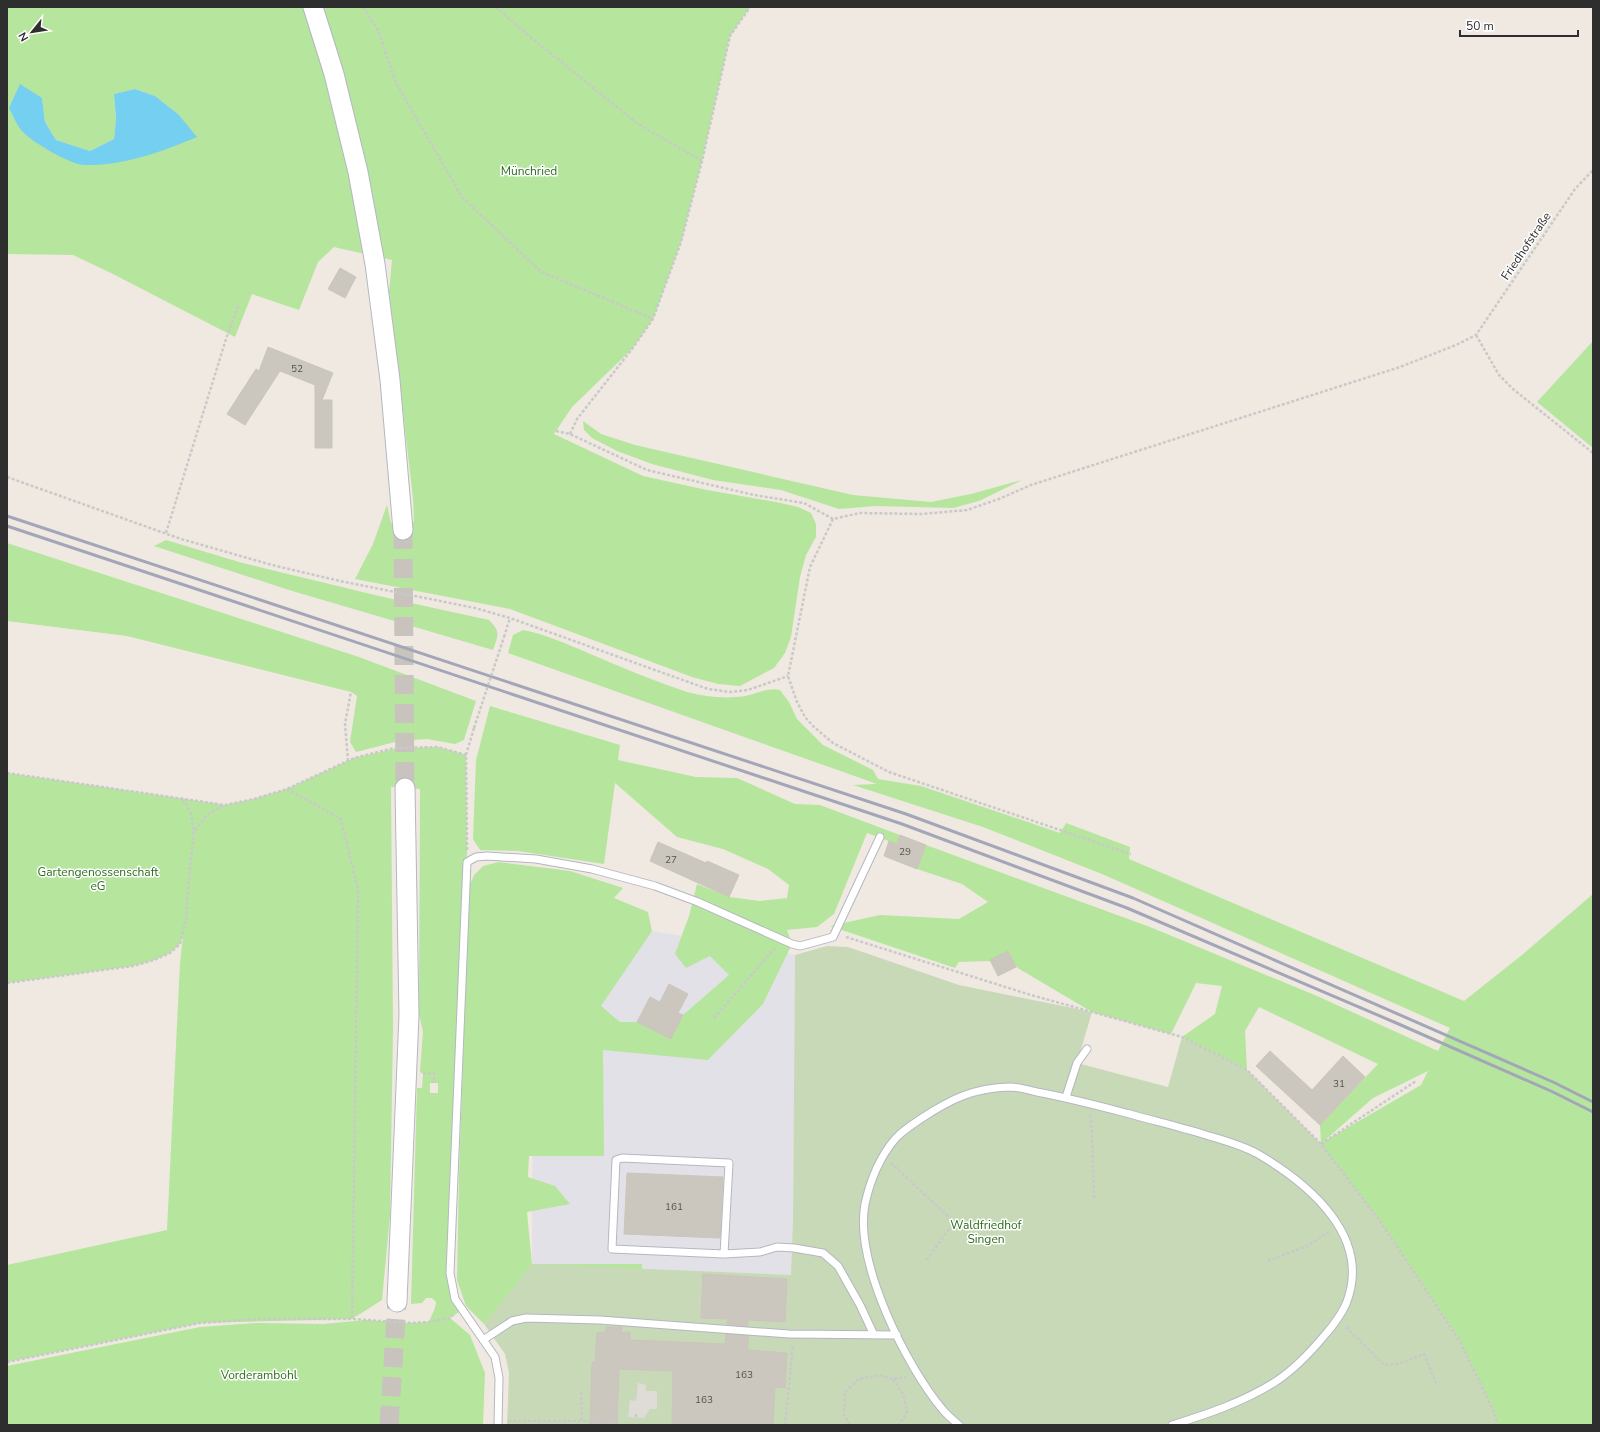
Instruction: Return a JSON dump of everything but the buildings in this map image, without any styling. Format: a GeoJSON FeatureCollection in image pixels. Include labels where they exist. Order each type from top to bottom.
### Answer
{"type":"FeatureCollection","features":[{"type":"Feature","properties":{"kind":"main road"},"geometry":{"type":"LineString","coordinates":[[313,7],[334,74],[358,172],[375,264],[390,380],[403,530]]}},
{"type":"Feature","properties":{"kind":"main road"},"geometry":{"type":"LineString","coordinates":[[398,1302],[409,1016],[405,788]]}},
{"type":"Feature","properties":{"kind":"lane"},"geometry":{"type":"LineString","coordinates":[[498,1423],[499,1378],[495,1357],[455,1299],[450,1273],[467,862],[476,857],[487,856],[536,859],[592,869],[654,886],[698,902],[782,940],[800,946],[833,937],[880,837]]}},
{"type":"Feature","properties":{"kind":"lane"},"geometry":{"type":"LineString","coordinates":[[1066,1097],[1077,1062],[1088,1049]]}},
{"type":"Feature","properties":{"kind":"lane"},"geometry":{"type":"LineString","coordinates":[[959,1425],[943,1411],[920,1378],[897,1335],[881,1299],[865,1240],[864,1210],[868,1191],[883,1156],[896,1138],[946,1102],[972,1092],[1012,1087],[1066,1097],[1183,1128],[1225,1141],[1256,1153],[1297,1179],[1320,1201],[1338,1224],[1349,1249],[1353,1279],[1345,1305],[1337,1318],[1304,1360],[1276,1382],[1232,1405],[1172,1425]]}},
{"type":"Feature","properties":{"kind":"lane"},"geometry":{"type":"LineString","coordinates":[[724,1254],[729,1163],[622,1158],[616,1160],[612,1249],[724,1254],[760,1252],[777,1247],[794,1248],[822,1253],[838,1266],[874,1335]]}},
{"type":"Feature","properties":{"kind":"lane"},"geometry":{"type":"LineString","coordinates":[[484,1340],[512,1321],[526,1318],[607,1321],[794,1334],[897,1335]]}},
{"type":"Feature","properties":{"kind":"path"},"geometry":{"type":"LineString","coordinates":[[363,7],[378,30],[396,83],[462,196],[540,271],[653,319]]}},
{"type":"Feature","properties":{"kind":"path"},"geometry":{"type":"LineString","coordinates":[[496,7],[528,35],[638,124],[702,161]]}},
{"type":"Feature","properties":{"kind":"path"},"geometry":{"type":"LineString","coordinates":[[570,434],[576,419],[632,349],[653,319],[681,242],[702,161],[730,36],[746,10],[750,7]]}},
{"type":"Feature","properties":{"kind":"path","name":"Friedhofstraße"},"geometry":{"type":"LineString","coordinates":[[1476,335],[1575,189],[1593,170]]}},
{"type":"Feature","properties":{"kind":"path"},"geometry":{"type":"LineString","coordinates":[[166,533],[226,339],[239,304]]}},
{"type":"Feature","properties":{"kind":"path"},"geometry":{"type":"LineString","coordinates":[[556,431],[570,434],[646,470],[754,495],[804,503],[833,519],[860,513],[922,514],[967,510],[999,499],[1031,485],[1400,367],[1456,345],[1476,335],[1499,375],[1593,453]]}},
{"type":"Feature","properties":{"kind":"path"},"geometry":{"type":"LineString","coordinates":[[7,477],[166,533],[272,565],[340,581],[454,604],[510,618],[708,689],[730,692],[748,690],[788,676]]}},
{"type":"Feature","properties":{"kind":"path"},"geometry":{"type":"LineString","coordinates":[[833,519],[810,567],[788,676],[797,702],[805,716],[814,727],[833,743],[889,772],[1131,854]]}},
{"type":"Feature","properties":{"kind":"path"},"geometry":{"type":"LineString","coordinates":[[467,862],[466,755],[510,618]]}},
{"type":"Feature","properties":{"kind":"path"},"geometry":{"type":"LineString","coordinates":[[348,761],[345,724],[351,692]]}},
{"type":"Feature","properties":{"kind":"path"},"geometry":{"type":"LineString","coordinates":[[194,832],[207,815],[225,805],[254,799],[287,789],[348,761],[394,748],[438,747],[466,755]]}},
{"type":"Feature","properties":{"kind":"path"},"geometry":{"type":"LineString","coordinates":[[7,773],[225,805]]}},
{"type":"Feature","properties":{"kind":"path"},"geometry":{"type":"LineString","coordinates":[[287,789],[341,819],[358,890],[352,1319]]}},
{"type":"Feature","properties":{"kind":"path"},"geometry":{"type":"LineString","coordinates":[[7,983],[133,966],[154,960],[170,953],[180,944],[186,919],[194,832],[191,814],[183,800]]}},
{"type":"Feature","properties":{"kind":"path"},"geometry":{"type":"LineString","coordinates":[[833,937],[852,938],[1031,995],[1182,1037],[1247,1070],[1321,1144],[1379,1220],[1459,1340],[1493,1410],[1498,1425]]}},
{"type":"Feature","properties":{"kind":"path"},"geometry":{"type":"LineString","coordinates":[[714,1018],[782,940]]}},
{"type":"Feature","properties":{"kind":"path"},"geometry":{"type":"LineString","coordinates":[[1321,1144],[1416,1081]]}},
{"type":"Feature","properties":{"kind":"path"},"geometry":{"type":"LineString","coordinates":[[1088,1103],[1092,1132],[1094,1200]]}},
{"type":"Feature","properties":{"kind":"path"},"geometry":{"type":"LineString","coordinates":[[883,1156],[954,1222],[926,1261]]}},
{"type":"Feature","properties":{"kind":"path"},"geometry":{"type":"LineString","coordinates":[[1268,1261],[1307,1246],[1334,1229],[1338,1224]]}},
{"type":"Feature","properties":{"kind":"path"},"geometry":{"type":"LineString","coordinates":[[7,1362],[200,1323],[255,1319],[352,1319],[410,1323],[429,1322],[450,1318],[462,1310]]}},
{"type":"Feature","properties":{"kind":"path"},"geometry":{"type":"LineString","coordinates":[[1337,1318],[1384,1365],[1398,1364],[1424,1354],[1437,1385]]}},
{"type":"Feature","properties":{"kind":"path"},"geometry":{"type":"LineString","coordinates":[[785,1425],[794,1334]]}},
{"type":"Feature","properties":{"kind":"path"},"geometry":{"type":"LineString","coordinates":[[850,1425],[844,1414],[845,1392],[859,1379],[880,1375],[893,1379],[904,1396],[907,1412],[898,1425]]}},
{"type":"Feature","properties":{"kind":"path"},"geometry":{"type":"LineString","coordinates":[[581,1392],[582,1421]]}},
{"type":"Feature","properties":{"kind":"path"},"geometry":{"type":"LineString","coordinates":[[498,1423],[582,1421],[617,1423]]}},
{"type":"Feature","properties":{"kind":"shaded area"},"geometry":{"type":"Polygon","coordinates":[[[652,931],[795,955],[792,1275],[532,1264],[533,1042],[652,931]]]}},
{"type":"Feature","properties":{"kind":"shaded area"},"geometry":{"type":"Polygon","coordinates":[[[638,1383],[646,1385],[646,1391],[657,1391],[657,1409],[650,1409],[644,1418],[628,1417],[630,1400],[636,1401],[638,1383]]]}},
{"type":"Feature","properties":{"kind":"green space","name":"Münchried"},"geometry":{"type":"Polygon","coordinates":[[[7,7],[750,7],[730,36],[702,161],[681,242],[653,319],[632,349],[572,407],[554,434],[643,476],[707,490],[776,502],[798,507],[811,513],[816,524],[816,537],[806,555],[800,577],[791,637],[785,653],[774,668],[740,686],[718,684],[692,677],[510,609],[355,579],[373,544],[387,505],[391,523],[403,530],[414,521],[413,498],[389,292],[392,260],[334,247],[318,262],[299,310],[252,294],[235,337],[73,255],[7,254],[7,7]],[[135,89],[114,94],[116,119],[114,139],[90,151],[56,140],[45,122],[42,98],[9,108],[82,165],[178,114],[155,96],[135,89]]]}},
{"type":"Feature","properties":{"kind":"green space"},"geometry":{"type":"Polygon","coordinates":[[[1593,341],[1593,448],[1537,402],[1593,341]]]}},
{"type":"Feature","properties":{"kind":"green space"},"geometry":{"type":"Polygon","coordinates":[[[583,421],[601,434],[635,445],[853,495],[931,502],[971,494],[1022,480],[979,501],[953,508],[875,506],[839,509],[781,490],[713,480],[652,464],[617,451],[592,438],[584,430],[583,421]]]}},
{"type":"Feature","properties":{"kind":"green space"},"geometry":{"type":"Polygon","coordinates":[[[166,540],[239,562],[379,596],[489,620],[497,631],[496,641],[493,650],[289,590],[154,546],[166,540]]]}},
{"type":"Feature","properties":{"kind":"green space"},"geometry":{"type":"Polygon","coordinates":[[[7,543],[359,657],[476,701],[464,740],[455,744],[427,739],[399,741],[356,752],[350,742],[357,696],[351,692],[127,636],[7,621],[7,543]]]}},
{"type":"Feature","properties":{"kind":"green space"},"geometry":{"type":"Polygon","coordinates":[[[523,630],[548,637],[650,679],[694,694],[716,697],[731,697],[745,696],[767,690],[780,690],[789,702],[797,719],[823,745],[873,770],[878,779],[921,786],[1060,833],[1066,823],[1130,847],[1129,859],[1464,1001],[1522,955],[1593,894],[1593,1425],[1498,1425],[1493,1410],[1459,1340],[1379,1220],[1321,1144],[1320,1125],[1378,1064],[1259,1007],[1245,1031],[1247,1070],[1182,1037],[1215,1014],[1222,986],[1196,983],[1171,1034],[1092,1012],[1016,967],[1008,951],[990,961],[959,962],[955,968],[830,926],[880,915],[959,919],[988,902],[962,884],[917,869],[926,845],[1150,927],[1317,996],[1438,1051],[1450,1028],[1102,874],[983,827],[853,785],[877,784],[508,653],[513,635],[523,630]],[[1428,1071],[1373,1098],[1323,1142],[1421,1085],[1428,1071]]]}},
{"type":"Feature","properties":{"kind":"green space"},"geometry":{"type":"Polygon","coordinates":[[[490,706],[620,745],[618,760],[696,777],[737,778],[795,804],[820,805],[900,835],[897,844],[867,833],[834,914],[817,927],[787,930],[792,944],[763,1004],[708,1060],[603,1050],[604,1156],[529,1156],[528,1177],[555,1186],[570,1204],[527,1212],[532,1264],[642,1264],[642,1304],[499,1306],[484,1324],[466,1306],[457,1280],[459,1175],[469,887],[474,875],[483,866],[499,862],[570,871],[623,888],[614,898],[648,912],[652,931],[601,1006],[620,1022],[637,1022],[671,1039],[683,1015],[729,975],[710,956],[686,968],[675,954],[689,916],[697,884],[729,897],[760,901],[787,898],[789,885],[768,869],[723,849],[677,837],[615,783],[604,864],[518,851],[480,850],[473,839],[476,760],[490,706]]]}},
{"type":"Feature","properties":{"kind":"green space"},"geometry":{"type":"Polygon","coordinates":[[[438,747],[466,755],[467,862],[450,1273],[455,1299],[462,1310],[450,1318],[470,1335],[485,1373],[483,1425],[7,1425],[7,1366],[200,1327],[256,1323],[323,1324],[366,1320],[410,1323],[429,1322],[436,1302],[432,1298],[426,1298],[422,1303],[411,1304],[417,1088],[422,1088],[423,1074],[420,1072],[423,1032],[419,1014],[420,789],[391,787],[393,1028],[390,1215],[382,1300],[352,1319],[200,1323],[7,1362],[7,1265],[167,1230],[180,963],[183,936],[180,944],[170,953],[154,960],[133,966],[7,983],[7,773],[225,805],[254,799],[287,789],[354,758],[394,749],[438,747]],[[430,1083],[430,1093],[438,1093],[438,1083],[430,1083]]]}},
{"type":"Feature","properties":{"kind":"green space","name":"Waldfriedhof Singen"},"geometry":{"type":"Polygon","coordinates":[[[827,946],[848,947],[959,985],[1092,1012],[1077,1063],[1168,1087],[1182,1037],[1247,1070],[1321,1144],[1379,1220],[1459,1340],[1493,1410],[1498,1425],[507,1425],[509,1373],[505,1354],[484,1324],[532,1264],[791,1275],[793,1220],[795,955],[827,946]]]}},
{"type":"Feature","properties":{"kind":"water"},"geometry":{"type":"Polygon","coordinates":[[[20,84],[42,98],[45,122],[56,140],[90,151],[114,139],[116,119],[114,94],[135,89],[155,96],[178,114],[197,137],[156,153],[127,161],[99,165],[78,164],[43,147],[21,130],[9,108],[20,84]]]}},
{"type":"Feature","properties":{"kind":"tunnel"},"geometry":{"type":"LineString","coordinates":[[403,530],[405,788]]}},
{"type":"Feature","properties":{"kind":"tunnel"},"geometry":{"type":"LineString","coordinates":[[389,1425],[397,1302]]}},
{"type":"Feature","properties":{"kind":"railway"},"geometry":{"type":"LineString","coordinates":[[7,516],[906,814],[1133,898],[1553,1082],[1593,1102]]}},
{"type":"Feature","properties":{"kind":"railway"},"geometry":{"type":"LineString","coordinates":[[7,526],[902,824],[1127,908],[1394,1022],[1553,1092],[1593,1112]]}},
{"type":"Feature","properties":{"kind":"park label","name":"Gartengenossenschaft eG"},"geometry":{"type":"Point","coordinates":[98,879]}},
{"type":"Feature","properties":{"kind":"park label","name":"Vorderambohl"},"geometry":{"type":"Point","coordinates":[259,1375]}}]}
